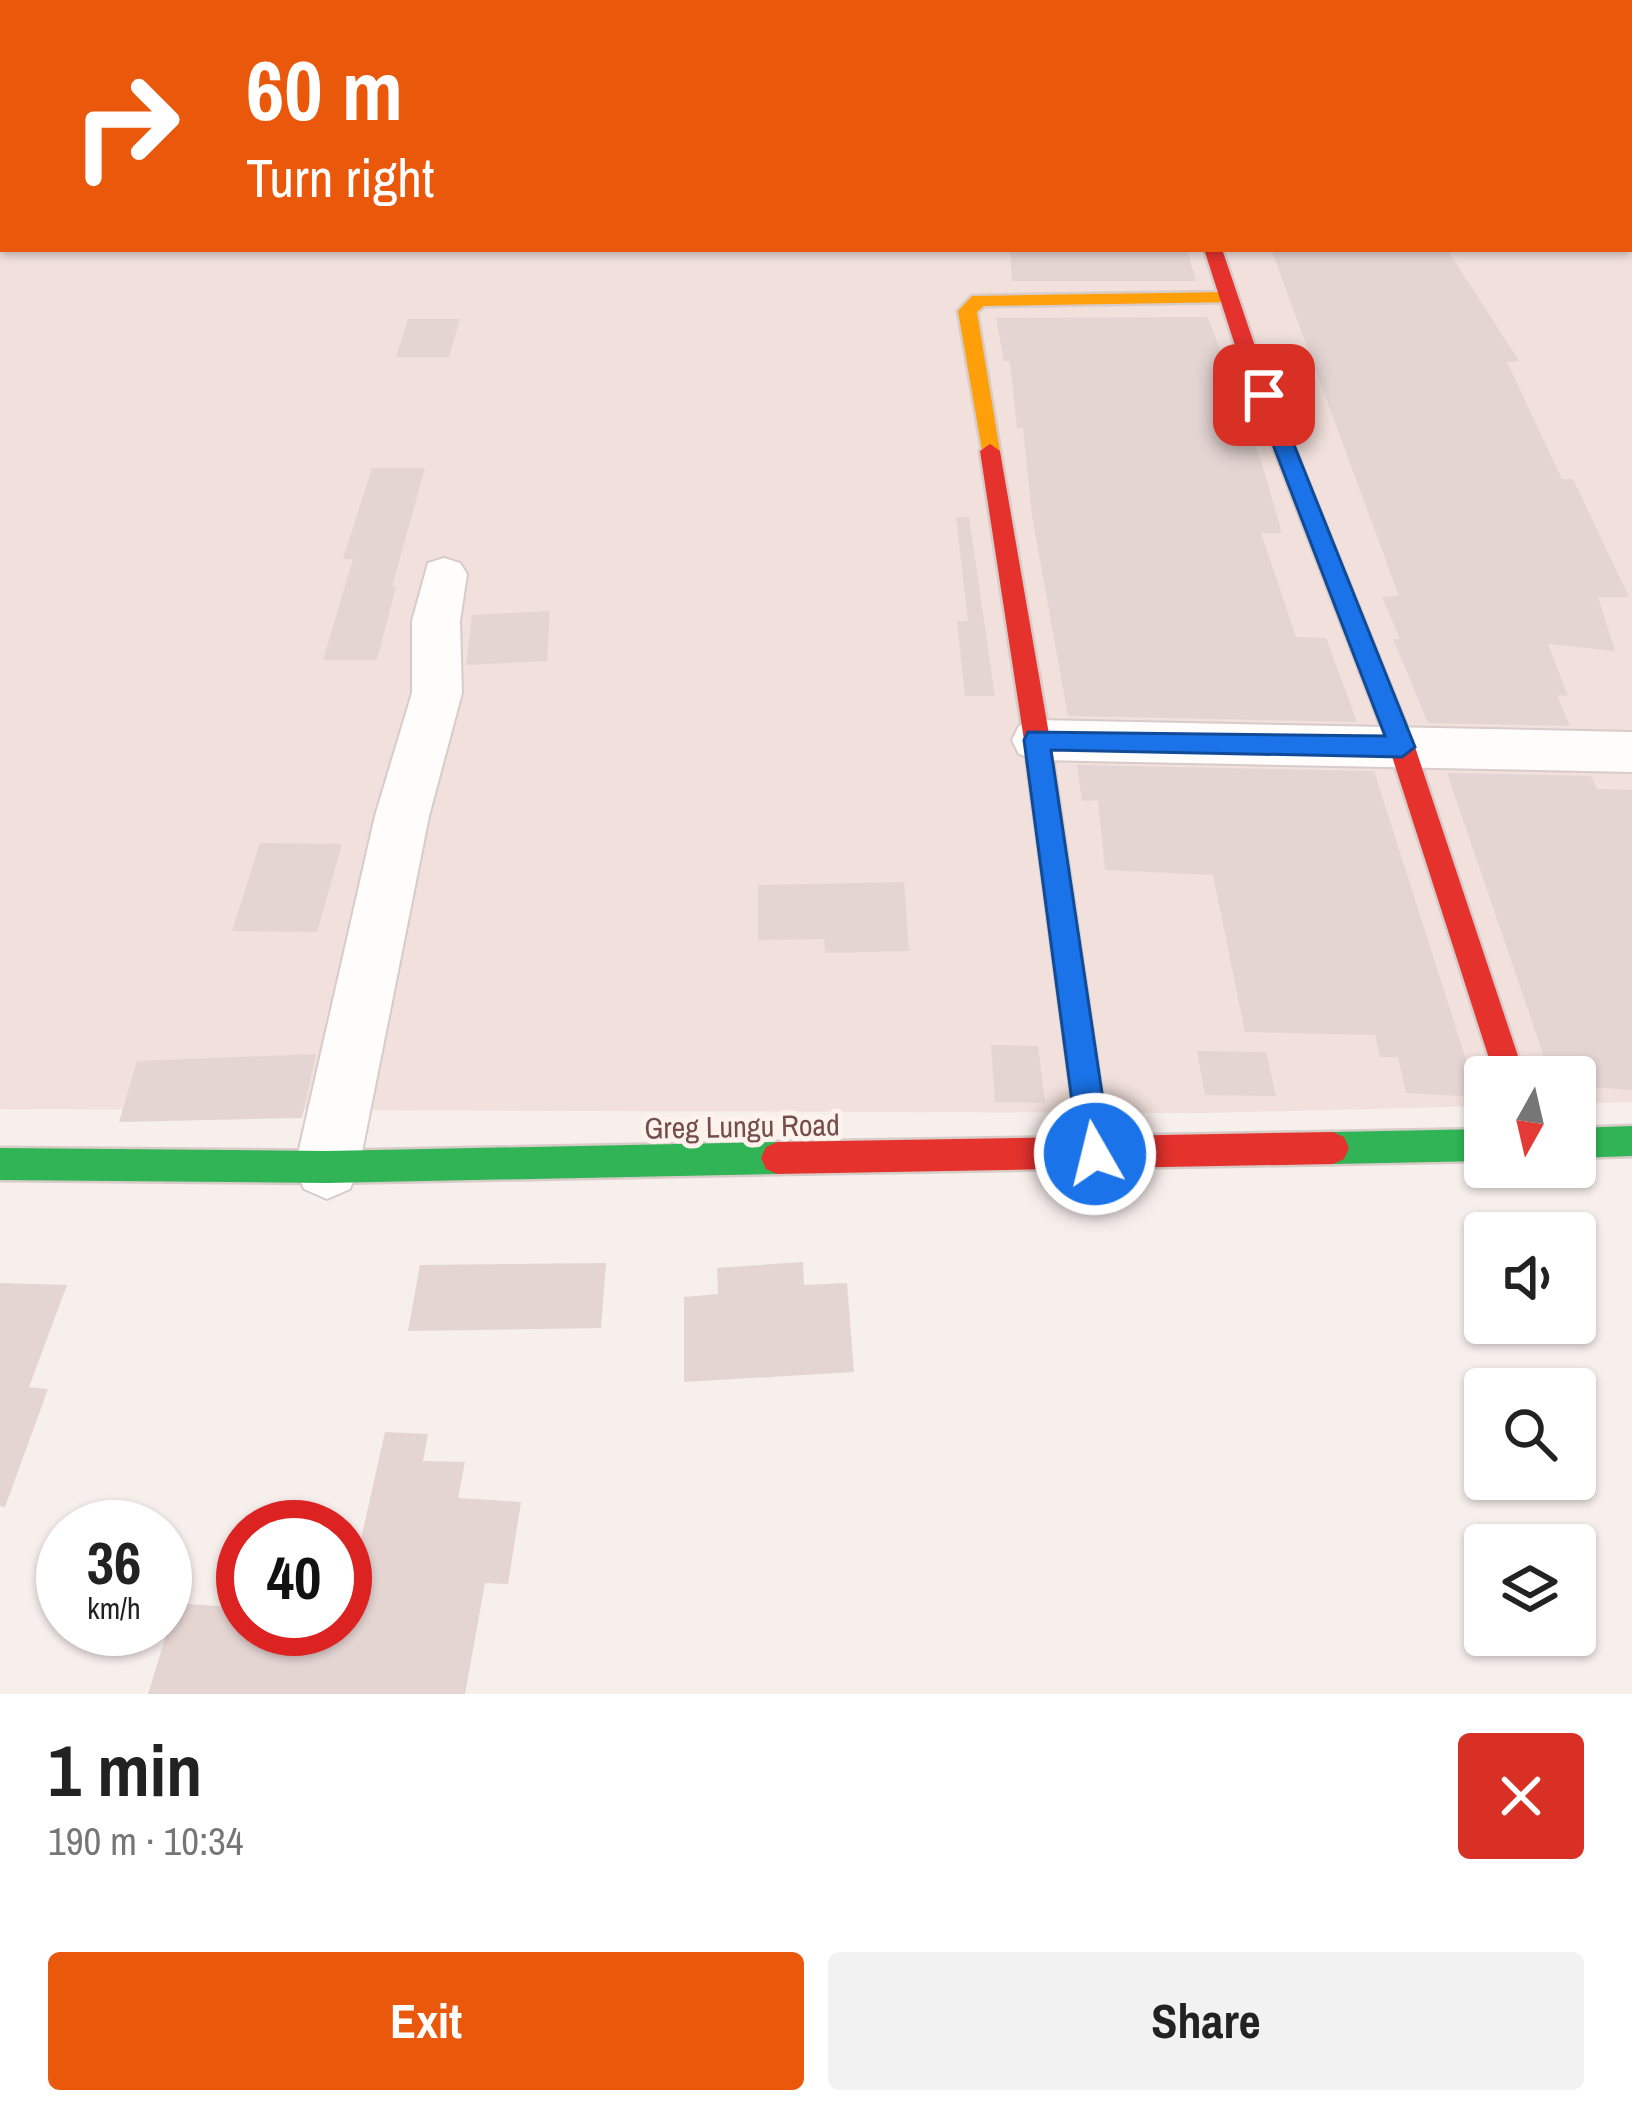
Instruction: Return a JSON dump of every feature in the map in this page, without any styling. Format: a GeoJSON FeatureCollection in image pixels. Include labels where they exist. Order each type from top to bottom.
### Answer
{"type":"FeatureCollection","features":[{"type":"Feature","properties":{"kind":"street"},"geometry":{"type":"LineString","coordinates":[[1215,252],[1402,747],[1503,1056]]}},
{"type":"Feature","properties":{"kind":"street"},"geometry":{"type":"LineString","coordinates":[[1095,1154],[1037,740],[967,311],[980,301],[1229,298]]}},
{"type":"Feature","properties":{"kind":"street"},"geometry":{"type":"LineString","coordinates":[[327,1167],[402,817],[437,693],[436,621],[443,574]]}},
{"type":"Feature","properties":{"kind":"street"},"geometry":{"type":"LineString","coordinates":[[1037,740],[1632,752]]}},
{"type":"Feature","properties":{"kind":"street"},"geometry":{"type":"LineString","coordinates":[[1596,1142],[1632,1141]]}},
{"type":"Feature","properties":{"kind":"street","name":"Greg Lungu Road"},"geometry":{"type":"LineString","coordinates":[[0,1164],[327,1167],[1464,1145]]}},
{"type":"Feature","properties":{"kind":"shaded area"},"geometry":{"type":"Polygon","coordinates":[[[0,252],[1632,252],[1632,1102],[1596,1103],[1596,1056],[1464,1056],[1464,1107],[1205,1113],[0,1109],[0,252]]]}},
{"type":"Feature","properties":{"kind":"building"},"geometry":{"type":"Polygon","coordinates":[[[1010,252],[1188,252],[1196,281],[1012,281],[1010,252]]]}},
{"type":"Feature","properties":{"kind":"building"},"geometry":{"type":"Polygon","coordinates":[[[1272,252],[1449,252],[1519,361],[1507,362],[1562,479],[1573,479],[1629,597],[1598,597],[1615,651],[1548,644],[1568,696],[1557,695],[1570,726],[1428,723],[1393,639],[1400,639],[1382,597],[1399,596],[1272,252]]]}},
{"type":"Feature","properties":{"kind":"building"},"geometry":{"type":"Polygon","coordinates":[[[1208,317],[1282,533],[1261,533],[1296,637],[1326,638],[1357,722],[1068,716],[1032,516],[1023,428],[1017,428],[1010,361],[1004,361],[996,318],[1208,317]]]}},
{"type":"Feature","properties":{"kind":"building"},"geometry":{"type":"Polygon","coordinates":[[[408,319],[460,319],[449,357],[396,357],[408,319]]]}},
{"type":"Feature","properties":{"kind":"building"},"geometry":{"type":"Polygon","coordinates":[[[372,468],[425,468],[377,660],[323,660],[353,559],[343,559],[372,468]]]}},
{"type":"Feature","properties":{"kind":"building"},"geometry":{"type":"Polygon","coordinates":[[[956,517],[969,517],[995,696],[965,696],[957,621],[968,621],[956,517]]]}},
{"type":"Feature","properties":{"kind":"building"},"geometry":{"type":"Polygon","coordinates":[[[550,611],[547,661],[466,665],[472,615],[550,611]]]}},
{"type":"Feature","properties":{"kind":"building"},"geometry":{"type":"Polygon","coordinates":[[[1077,765],[1374,771],[1465,1056],[1464,1096],[1406,1093],[1398,1057],[1380,1057],[1375,1035],[1245,1032],[1213,875],[1105,870],[1098,800],[1082,801],[1077,765]]]}},
{"type":"Feature","properties":{"kind":"building"},"geometry":{"type":"Polygon","coordinates":[[[1447,773],[1591,776],[1597,789],[1632,790],[1632,1090],[1596,1087],[1596,1056],[1544,1056],[1447,773]]]}},
{"type":"Feature","properties":{"kind":"building"},"geometry":{"type":"Polygon","coordinates":[[[260,843],[342,844],[317,932],[232,931],[260,843]]]}},
{"type":"Feature","properties":{"kind":"building"},"geometry":{"type":"Polygon","coordinates":[[[904,882],[909,951],[825,953],[824,939],[758,940],[758,885],[904,882]]]}},
{"type":"Feature","properties":{"kind":"building"},"geometry":{"type":"Polygon","coordinates":[[[991,1045],[1038,1046],[1045,1103],[995,1102],[991,1045]]]}},
{"type":"Feature","properties":{"kind":"building"},"geometry":{"type":"Polygon","coordinates":[[[1197,1051],[1266,1052],[1276,1096],[1205,1095],[1197,1051]]]}},
{"type":"Feature","properties":{"kind":"building"},"geometry":{"type":"Polygon","coordinates":[[[316,1054],[302,1118],[119,1122],[137,1061],[316,1054]]]}},
{"type":"Feature","properties":{"kind":"building"},"geometry":{"type":"Polygon","coordinates":[[[803,1262],[804,1285],[847,1283],[854,1372],[684,1382],[684,1297],[718,1294],[717,1268],[803,1262]]]}},
{"type":"Feature","properties":{"kind":"building"},"geometry":{"type":"Polygon","coordinates":[[[606,1263],[601,1328],[408,1331],[420,1265],[606,1263]]]}},
{"type":"Feature","properties":{"kind":"building"},"geometry":{"type":"Polygon","coordinates":[[[0,1283],[67,1285],[29,1387],[48,1389],[5,1507],[0,1506],[0,1283]]]}},
{"type":"Feature","properties":{"kind":"building"},"geometry":{"type":"Polygon","coordinates":[[[385,1432],[428,1434],[423,1461],[465,1462],[458,1498],[521,1502],[508,1584],[485,1583],[465,1694],[148,1694],[160,1656],[192,1656],[192,1604],[216,1606],[216,1656],[372,1656],[370,1500],[385,1432]]]}},
{"type":"Feature","properties":{"kind":"traffic: fast"},"geometry":{"type":"LineString","coordinates":[[1596,1142],[1632,1141]]}},
{"type":"Feature","properties":{"kind":"traffic: fast"},"geometry":{"type":"LineString","coordinates":[[1333,1148],[1464,1145]]}},
{"type":"Feature","properties":{"kind":"traffic: fast"},"geometry":{"type":"LineString","coordinates":[[0,1164],[327,1167],[777,1158]]}},
{"type":"Feature","properties":{"kind":"traffic: slow"},"geometry":{"type":"LineString","coordinates":[[990,451],[967,311],[979,300],[1230,298]]}},
{"type":"Feature","properties":{"kind":"traffic: jam"},"geometry":{"type":"LineString","coordinates":[[1214,252],[1251,364],[1402,747],[1503,1056]]}},
{"type":"Feature","properties":{"kind":"traffic: jam"},"geometry":{"type":"LineString","coordinates":[[990,451],[1037,740],[1095,1154]]}},
{"type":"Feature","properties":{"kind":"traffic: jam"},"geometry":{"type":"LineString","coordinates":[[777,1158],[1333,1148]]}},
{"type":"Feature","properties":{"kind":"route"},"geometry":{"type":"LineString","coordinates":[[1095,1154],[1037,740],[1402,747],[1264,395]]}}]}
